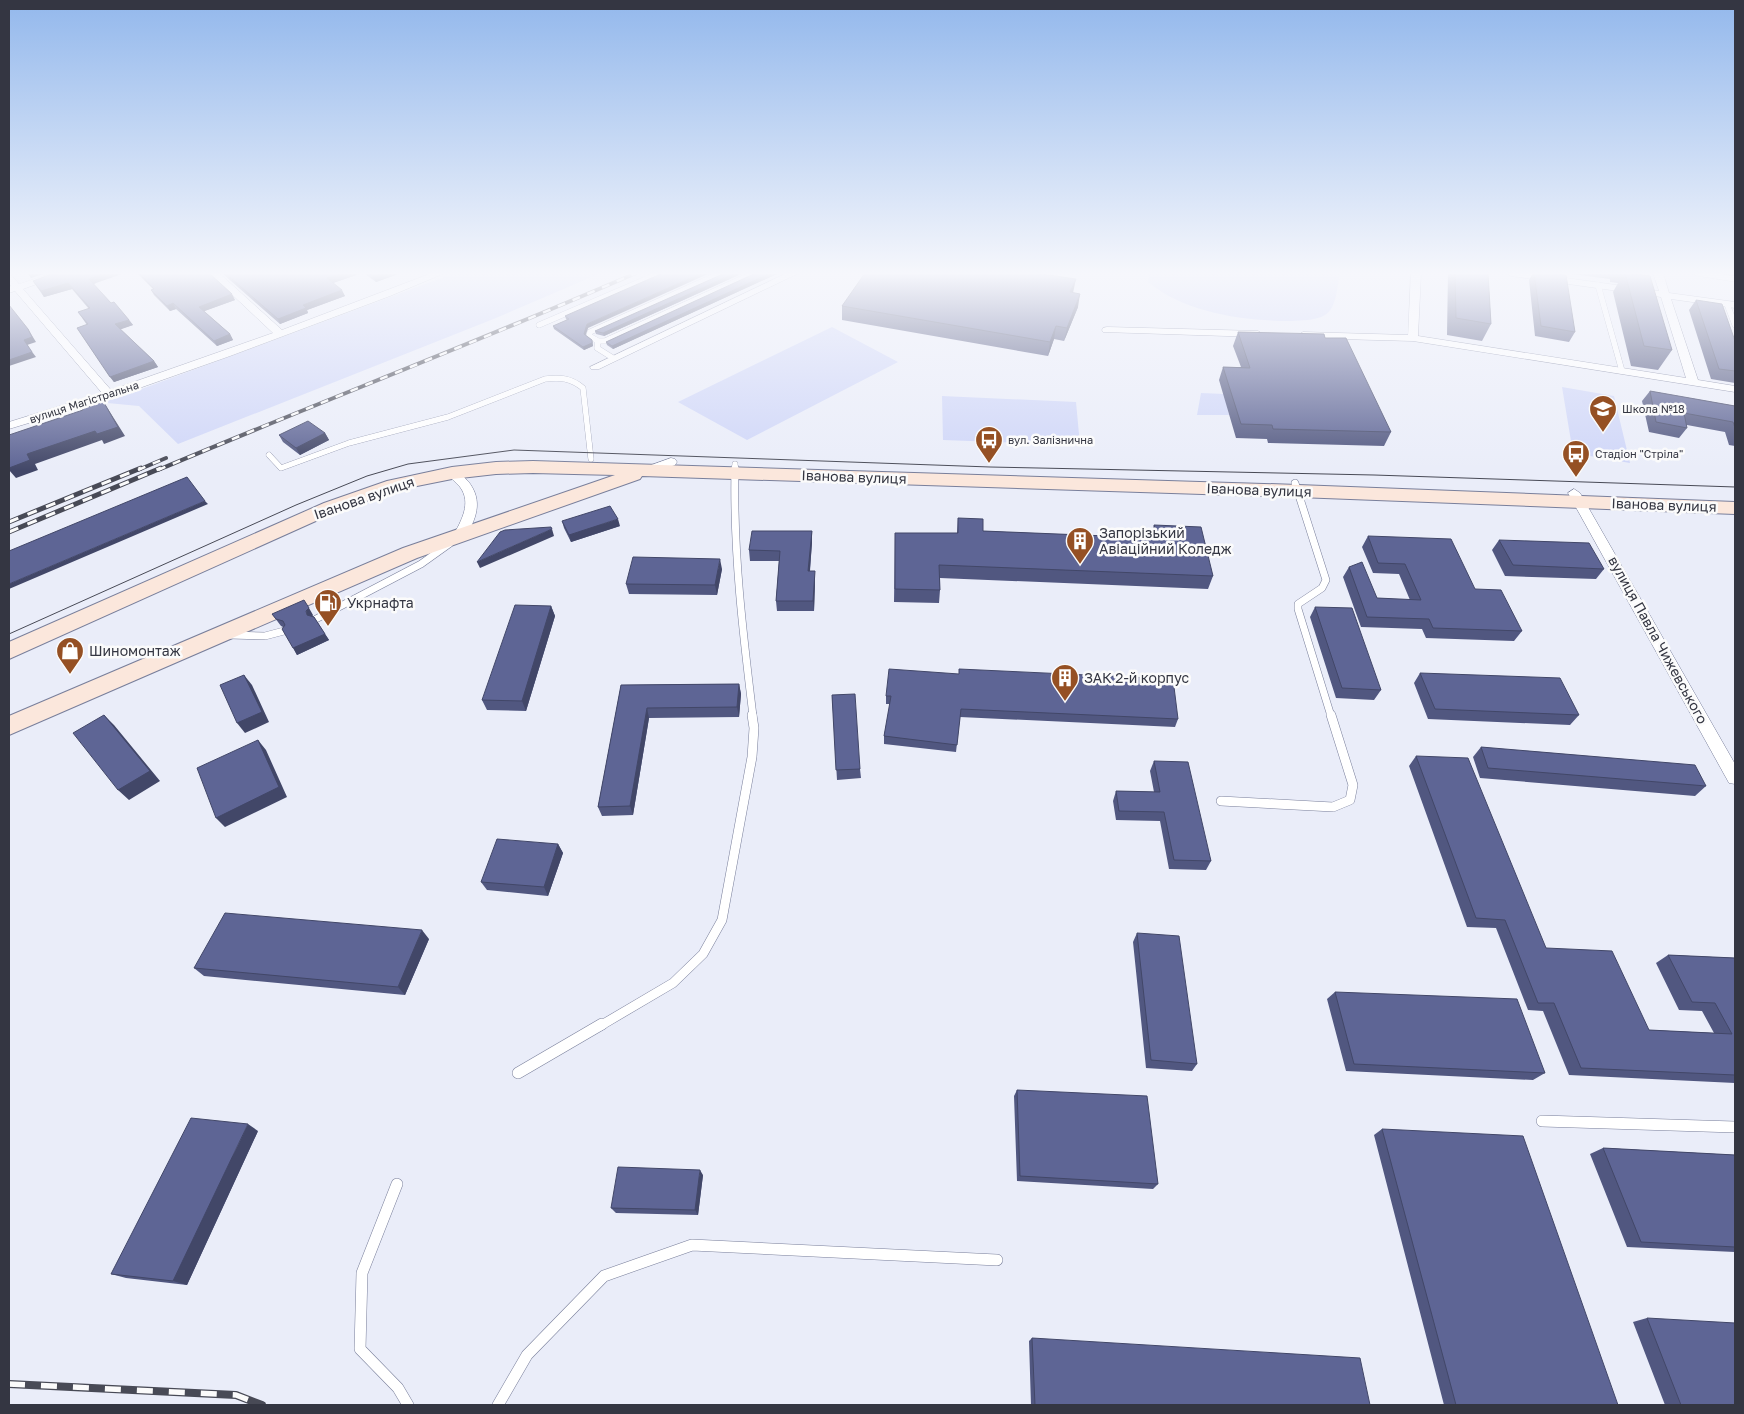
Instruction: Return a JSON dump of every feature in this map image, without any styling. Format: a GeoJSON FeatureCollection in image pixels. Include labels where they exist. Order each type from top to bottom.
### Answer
{"type":"FeatureCollection","features":[{"type":"Feature","properties":{"kind":"main road","name":"Іванова вулиця"},"geometry":{"type":"LineString","coordinates":[[9,640],[325,499],[389,476],[451,462],[497,458],[671,462],[734,469]]}},
{"type":"Feature","properties":{"kind":"main road","name":"Іванова вулиця"},"geometry":{"type":"LineString","coordinates":[[9,651],[331,507],[393,485],[452,472],[496,468],[533,467],[647,471],[734,469],[1296,487],[1576,498],[1735,508]]}},
{"type":"Feature","properties":{"kind":"main road"},"geometry":{"type":"LineString","coordinates":[[9,726],[410,553],[647,471]]}},
{"type":"Feature","properties":{"kind":"main road","name":"Іванова вулиця"},"geometry":{"type":"LineString","coordinates":[[1576,498],[1735,499]]}},
{"type":"Feature","properties":{"kind":"street"},"geometry":{"type":"LineString","coordinates":[[59,339],[110,395]]}},
{"type":"Feature","properties":{"kind":"street","name":"вулиця Магістральна"},"geometry":{"type":"LineString","coordinates":[[9,426],[110,395],[266,339]]}},
{"type":"Feature","properties":{"kind":"street"},"geometry":{"type":"LineString","coordinates":[[595,366],[653,339]]}},
{"type":"Feature","properties":{"kind":"street"},"geometry":{"type":"LineString","coordinates":[[1419,339],[1735,389]]}},
{"type":"Feature","properties":{"kind":"street"},"geometry":{"type":"LineString","coordinates":[[1679,339],[1693,382]]}},
{"type":"Feature","properties":{"kind":"street"},"geometry":{"type":"LineString","coordinates":[[647,471],[671,462]]}},
{"type":"Feature","properties":{"kind":"street"},"geometry":{"type":"LineString","coordinates":[[452,472],[464,481],[470,492],[472,507],[468,520],[459,536]]}},
{"type":"Feature","properties":{"kind":"street","name":"вулиця Павла Чижевського"},"geometry":{"type":"LineString","coordinates":[[1576,498],[1735,778]]}},
{"type":"Feature","properties":{"kind":"lane"},"geometry":{"type":"LineString","coordinates":[[595,339],[598,341],[609,339]]}},
{"type":"Feature","properties":{"kind":"lane"},"geometry":{"type":"LineString","coordinates":[[1613,339],[1622,371]]}},
{"type":"Feature","properties":{"kind":"lane"},"geometry":{"type":"LineString","coordinates":[[598,341],[597,348],[612,358]]}},
{"type":"Feature","properties":{"kind":"lane"},"geometry":{"type":"LineString","coordinates":[[269,455],[281,468],[349,443],[448,417],[545,379],[562,377],[575,381],[583,388],[591,460]]}},
{"type":"Feature","properties":{"kind":"lane"},"geometry":{"type":"LineString","coordinates":[[518,1073],[673,983],[703,954],[722,920],[752,757],[754,728],[741,614],[734,507],[734,469]]}},
{"type":"Feature","properties":{"kind":"lane"},"geometry":{"type":"LineString","coordinates":[[1221,801],[1333,807],[1350,800],[1352,785],[1298,609],[1298,604],[1322,588],[1326,580],[1296,487]]}},
{"type":"Feature","properties":{"kind":"lane"},"geometry":{"type":"LineString","coordinates":[[316,619],[422,564],[459,536]]}},
{"type":"Feature","properties":{"kind":"lane"},"geometry":{"type":"LineString","coordinates":[[221,634],[265,636],[284,631]]}},
{"type":"Feature","properties":{"kind":"lane"},"geometry":{"type":"LineString","coordinates":[[1542,1121],[1735,1127]]}},
{"type":"Feature","properties":{"kind":"lane"},"geometry":{"type":"LineString","coordinates":[[397,1184],[362,1273],[360,1349],[398,1388],[408,1405]]}},
{"type":"Feature","properties":{"kind":"lane"},"geometry":{"type":"LineString","coordinates":[[498,1405],[527,1355],[604,1276],[692,1245],[997,1260]]}},
{"type":"Feature","properties":{"kind":"shaded area"},"geometry":{"type":"Polygon","coordinates":[[[277,339],[443,339],[178,444],[139,406],[97,402],[120,397],[277,339]]]}},
{"type":"Feature","properties":{"kind":"shaded area"},"geometry":{"type":"Polygon","coordinates":[[[807,339],[855,339],[898,362],[747,440],[678,402],[807,339]]]}},
{"type":"Feature","properties":{"kind":"shaded area"},"geometry":{"type":"Polygon","coordinates":[[[1562,387],[1614,396],[1630,463],[1573,453],[1562,387]]]}},
{"type":"Feature","properties":{"kind":"shaded area"},"geometry":{"type":"Polygon","coordinates":[[[1201,393],[1224,394],[1229,415],[1197,415],[1201,393]]]}},
{"type":"Feature","properties":{"kind":"shaded area"},"geometry":{"type":"Polygon","coordinates":[[[942,396],[1076,402],[1080,445],[943,440],[942,396]]]}},
{"type":"Feature","properties":{"kind":"building"},"geometry":{"type":"Polygon","coordinates":[[[9,339],[27,339],[24,340],[32,352],[9,360],[9,339]]]}},
{"type":"Feature","properties":{"kind":"building"},"geometry":{"type":"Polygon","coordinates":[[[84,339],[131,339],[154,361],[110,377],[84,339]]]}},
{"type":"Feature","properties":{"kind":"building"},"geometry":{"type":"Polygon","coordinates":[[[572,339],[592,340],[592,343],[583,347],[572,339]]]}},
{"type":"Feature","properties":{"kind":"building"},"geometry":{"type":"Polygon","coordinates":[[[613,339],[627,339],[612,346],[606,342],[613,339]]]}},
{"type":"Feature","properties":{"kind":"building"},"geometry":{"type":"Polygon","coordinates":[[[1033,339],[1051,339],[1050,342],[1033,339]]]}},
{"type":"Feature","properties":{"kind":"building"},"geometry":{"type":"Polygon","coordinates":[[[1240,339],[1346,339],[1391,432],[1273,429],[1272,425],[1241,424],[1223,367],[1250,368],[1240,339]]]}},
{"type":"Feature","properties":{"kind":"building"},"geometry":{"type":"Polygon","coordinates":[[[1642,339],[1669,339],[1672,350],[1644,346],[1642,339]]]}},
{"type":"Feature","properties":{"kind":"building"},"geometry":{"type":"Polygon","coordinates":[[[1709,339],[1734,339],[1735,371],[1719,369],[1709,339]]]}},
{"type":"Feature","properties":{"kind":"building"},"geometry":{"type":"Polygon","coordinates":[[[1650,391],[1735,406],[1735,428],[1733,422],[1684,413],[1687,428],[1656,422],[1650,391]]]}},
{"type":"Feature","properties":{"kind":"building"},"geometry":{"type":"Polygon","coordinates":[[[103,401],[118,427],[97,434],[95,431],[27,454],[30,460],[9,468],[9,435],[83,410],[103,401]]]}},
{"type":"Feature","properties":{"kind":"building"},"geometry":{"type":"Polygon","coordinates":[[[308,421],[325,433],[296,448],[279,435],[308,421]]]}},
{"type":"Feature","properties":{"kind":"building"},"geometry":{"type":"Polygon","coordinates":[[[187,477],[205,501],[9,584],[9,551],[187,477]]]}},
{"type":"Feature","properties":{"kind":"building"},"geometry":{"type":"Polygon","coordinates":[[[610,506],[618,519],[569,535],[562,521],[610,506]]]}},
{"type":"Feature","properties":{"kind":"building"},"geometry":{"type":"Polygon","coordinates":[[[958,518],[983,519],[983,531],[1157,538],[1154,525],[1201,527],[1213,576],[939,565],[940,590],[895,589],[895,533],[958,533],[958,518]]]}},
{"type":"Feature","properties":{"kind":"building"},"geometry":{"type":"Polygon","coordinates":[[[551,527],[552,529],[477,562],[500,532],[505,530],[551,527]]]}},
{"type":"Feature","properties":{"kind":"building"},"geometry":{"type":"Polygon","coordinates":[[[752,531],[812,531],[808,571],[815,571],[813,601],[776,601],[780,551],[749,550],[752,531]]]}},
{"type":"Feature","properties":{"kind":"building"},"geometry":{"type":"Polygon","coordinates":[[[1368,536],[1451,539],[1475,589],[1501,590],[1522,631],[1433,628],[1429,619],[1367,617],[1349,567],[1362,562],[1377,598],[1421,600],[1405,564],[1378,563],[1368,536]]]}},
{"type":"Feature","properties":{"kind":"building"},"geometry":{"type":"Polygon","coordinates":[[[1499,540],[1589,543],[1604,569],[1513,565],[1499,540]]]}},
{"type":"Feature","properties":{"kind":"building"},"geometry":{"type":"Polygon","coordinates":[[[633,557],[720,559],[715,585],[626,584],[633,557]]]}},
{"type":"Feature","properties":{"kind":"building"},"geometry":{"type":"Polygon","coordinates":[[[304,600],[309,608],[306,611],[307,615],[314,617],[325,634],[293,648],[282,629],[285,625],[283,621],[276,619],[272,614],[304,600]]]}},
{"type":"Feature","properties":{"kind":"building"},"geometry":{"type":"Polygon","coordinates":[[[515,605],[551,606],[522,701],[482,700],[515,605]]]}},
{"type":"Feature","properties":{"kind":"building"},"geometry":{"type":"Polygon","coordinates":[[[1315,607],[1352,608],[1381,690],[1342,688],[1315,607]]]}},
{"type":"Feature","properties":{"kind":"building"},"geometry":{"type":"Polygon","coordinates":[[[889,669],[959,674],[959,669],[1173,679],[1178,719],[961,709],[957,745],[884,736],[891,696],[886,696],[889,669]]]}},
{"type":"Feature","properties":{"kind":"building"},"geometry":{"type":"Polygon","coordinates":[[[1420,673],[1560,678],[1579,715],[1435,709],[1420,673]]]}},
{"type":"Feature","properties":{"kind":"building"},"geometry":{"type":"Polygon","coordinates":[[[244,675],[262,712],[237,723],[220,685],[244,675]]]}},
{"type":"Feature","properties":{"kind":"building"},"geometry":{"type":"Polygon","coordinates":[[[739,684],[737,707],[647,708],[630,806],[598,807],[621,685],[739,684]]]}},
{"type":"Feature","properties":{"kind":"building"},"geometry":{"type":"Polygon","coordinates":[[[855,694],[860,769],[836,770],[832,695],[855,694]]]}},
{"type":"Feature","properties":{"kind":"building"},"geometry":{"type":"Polygon","coordinates":[[[104,715],[150,771],[118,790],[73,733],[104,715]]]}},
{"type":"Feature","properties":{"kind":"building"},"geometry":{"type":"Polygon","coordinates":[[[258,740],[279,787],[216,818],[197,768],[258,740]]]}},
{"type":"Feature","properties":{"kind":"building"},"geometry":{"type":"Polygon","coordinates":[[[1481,747],[1695,765],[1706,786],[1488,768],[1481,747]]]}},
{"type":"Feature","properties":{"kind":"building"},"geometry":{"type":"Polygon","coordinates":[[[1416,756],[1468,758],[1546,948],[1612,951],[1649,1030],[1732,1034],[1715,1003],[1692,1002],[1668,955],[1735,958],[1735,1075],[1581,1068],[1554,1003],[1538,1003],[1505,920],[1476,918],[1416,756]]]}},
{"type":"Feature","properties":{"kind":"building"},"geometry":{"type":"Polygon","coordinates":[[[1154,761],[1188,762],[1211,861],[1174,860],[1164,812],[1119,811],[1116,791],[1160,792],[1154,761]]]}},
{"type":"Feature","properties":{"kind":"building"},"geometry":{"type":"Polygon","coordinates":[[[497,839],[558,844],[544,887],[481,882],[497,839]]]}},
{"type":"Feature","properties":{"kind":"building"},"geometry":{"type":"Polygon","coordinates":[[[225,913],[422,930],[398,987],[194,968],[225,913]]]}},
{"type":"Feature","properties":{"kind":"building"},"geometry":{"type":"Polygon","coordinates":[[[1137,933],[1179,936],[1197,1064],[1151,1060],[1137,933]]]}},
{"type":"Feature","properties":{"kind":"building"},"geometry":{"type":"Polygon","coordinates":[[[1335,992],[1517,999],[1545,1073],[1354,1064],[1335,992]]]}},
{"type":"Feature","properties":{"kind":"building"},"geometry":{"type":"Polygon","coordinates":[[[1017,1090],[1147,1096],[1158,1184],[1020,1176],[1017,1090]]]}},
{"type":"Feature","properties":{"kind":"building"},"geometry":{"type":"Polygon","coordinates":[[[191,1118],[248,1124],[173,1281],[111,1274],[191,1118]]]}},
{"type":"Feature","properties":{"kind":"building"},"geometry":{"type":"Polygon","coordinates":[[[1382,1129],[1523,1136],[1618,1405],[1456,1405],[1382,1129]]]}},
{"type":"Feature","properties":{"kind":"building"},"geometry":{"type":"Polygon","coordinates":[[[1603,1148],[1735,1155],[1735,1247],[1641,1242],[1603,1148]]]}},
{"type":"Feature","properties":{"kind":"building"},"geometry":{"type":"Polygon","coordinates":[[[618,1167],[700,1170],[695,1210],[611,1208],[618,1167]]]}},
{"type":"Feature","properties":{"kind":"building"},"geometry":{"type":"Polygon","coordinates":[[[1647,1318],[1735,1323],[1735,1405],[1681,1405],[1647,1318]]]}},
{"type":"Feature","properties":{"kind":"building"},"geometry":{"type":"Polygon","coordinates":[[[1032,1338],[1360,1358],[1370,1405],[1035,1405],[1032,1338]]]}},
{"type":"Feature","properties":{"kind":"tram line"},"geometry":{"type":"LineString","coordinates":[[9,634],[296,505],[367,476],[408,464],[514,450],[990,467],[1374,475],[1735,487]]}},
{"type":"Feature","properties":{"kind":"railway"},"geometry":{"type":"LineString","coordinates":[[158,470],[478,339]]}},
{"type":"Feature","properties":{"kind":"railway"},"geometry":{"type":"LineString","coordinates":[[138,470],[166,458]]}},
{"type":"Feature","properties":{"kind":"railway"},"geometry":{"type":"LineString","coordinates":[[9,522],[141,468]]}},
{"type":"Feature","properties":{"kind":"railway"},"geometry":{"type":"LineString","coordinates":[[9,532],[161,468]]}},
{"type":"Feature","properties":{"kind":"railway"},"geometry":{"type":"LineString","coordinates":[[9,1384],[236,1395],[262,1405]]}},
{"type":"Feature","properties":{"kind":"place","name":"Школа №18"},"geometry":{"type":"Point","coordinates":[1603,433]}},
{"type":"Feature","properties":{"kind":"place","name":"вул. Залізнична"},"geometry":{"type":"Point","coordinates":[989,464]}},
{"type":"Feature","properties":{"kind":"place","name":"Стадіон \"Стріла\""},"geometry":{"type":"Point","coordinates":[1576,478]}},
{"type":"Feature","properties":{"kind":"place","name":"Запорізький Авіаційний Коледж"},"geometry":{"type":"Point","coordinates":[1080,565]}},
{"type":"Feature","properties":{"kind":"place","name":"Укрнафта"},"geometry":{"type":"Point","coordinates":[328,627]}},
{"type":"Feature","properties":{"kind":"place","name":"Шиномонтаж"},"geometry":{"type":"Point","coordinates":[70,675]}},
{"type":"Feature","properties":{"kind":"place","name":"ЗАК 2-й корпус"},"geometry":{"type":"Point","coordinates":[1065,702]}}]}
